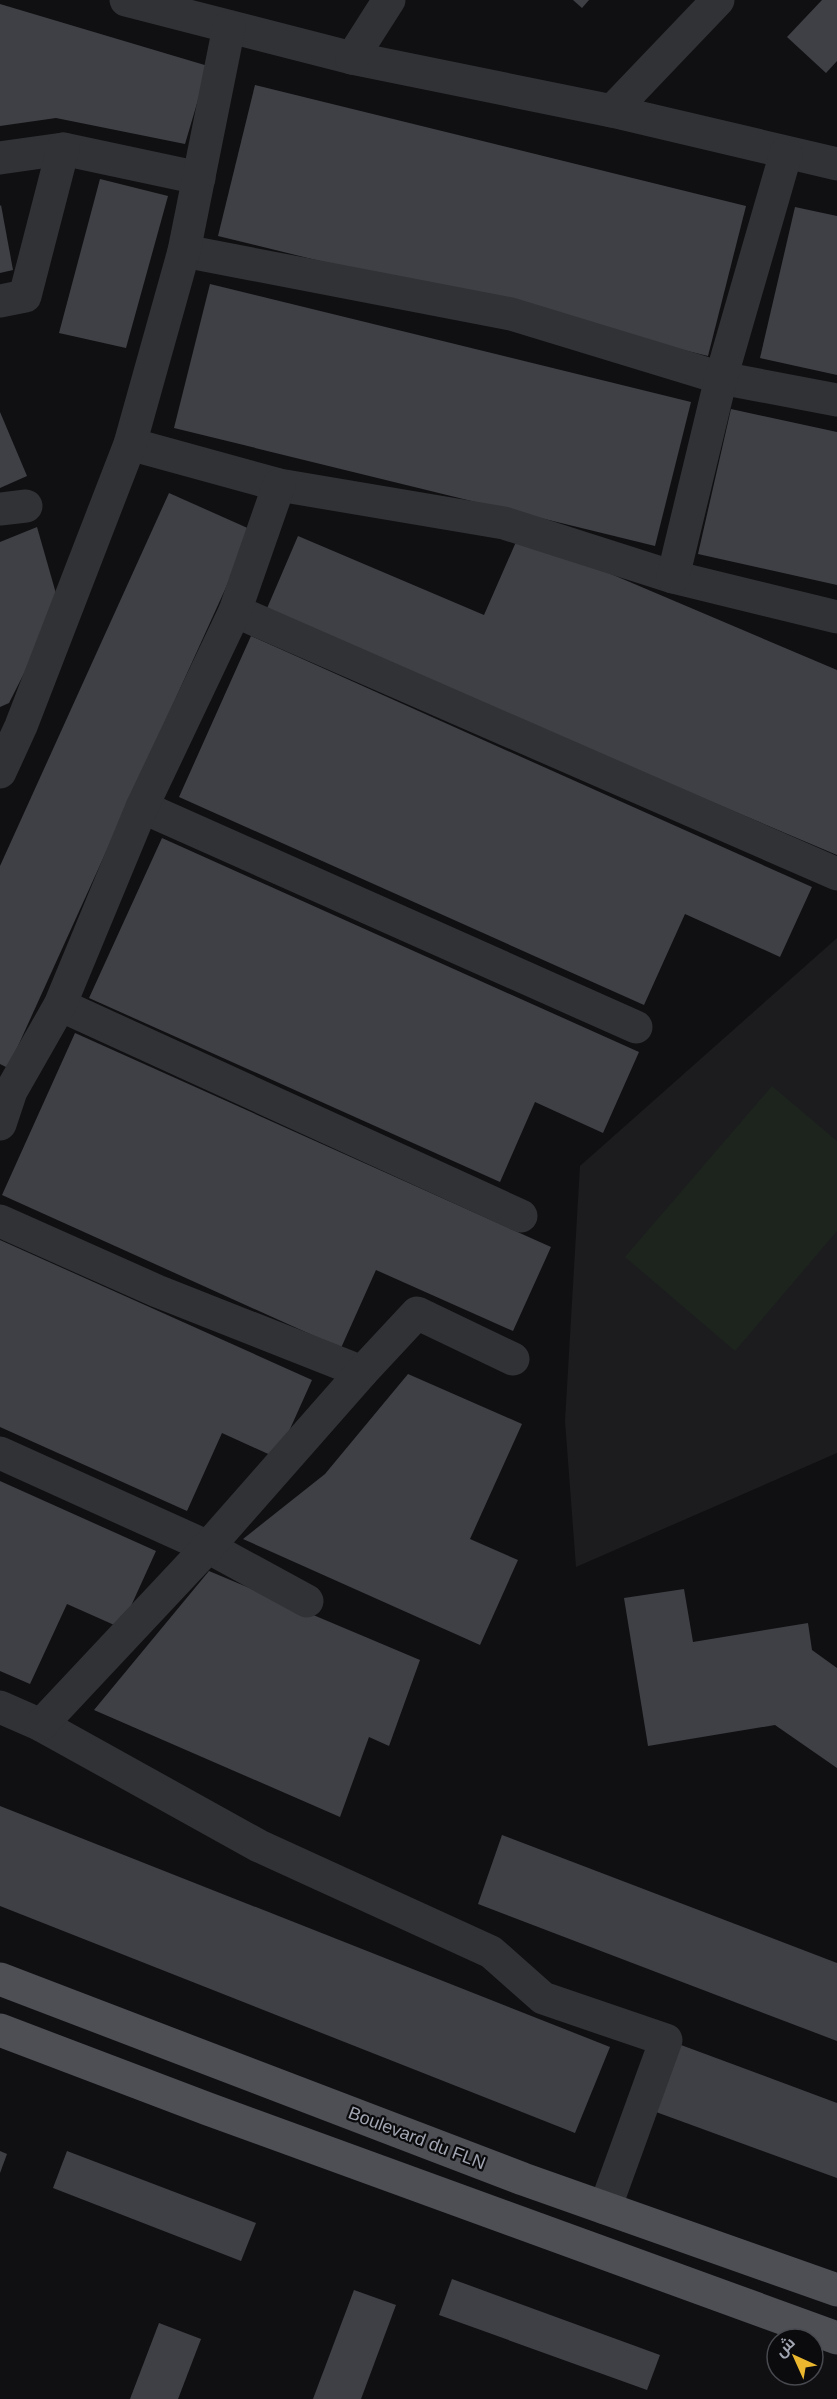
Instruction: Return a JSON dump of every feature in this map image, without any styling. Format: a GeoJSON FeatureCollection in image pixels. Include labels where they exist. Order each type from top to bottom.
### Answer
{"type":"FeatureCollection","features":[{"type":"Feature","properties":{"kind":"main road","name":"Boulevard du FLN"},"geometry":{"type":"LineString","coordinates":[[0,1979],[512,2175],[837,2290]]}},
{"type":"Feature","properties":{"kind":"main road"},"geometry":{"type":"LineString","coordinates":[[0,2030],[219,2113],[837,2338]]}},
{"type":"Feature","properties":{"kind":"street"},"geometry":{"type":"LineString","coordinates":[[351,58],[389,0]]}},
{"type":"Feature","properties":{"kind":"street"},"geometry":{"type":"LineString","coordinates":[[612,111],[718,0]]}},
{"type":"Feature","properties":{"kind":"street"},"geometry":{"type":"LineString","coordinates":[[140,2],[351,58],[612,111],[786,153],[831,156]]}},
{"type":"Feature","properties":{"kind":"street"},"geometry":{"type":"LineString","coordinates":[[0,772],[11,730],[130,444],[184,251],[230,27]]}},
{"type":"Feature","properties":{"kind":"street"},"geometry":{"type":"LineString","coordinates":[[0,158],[63,149],[199,178]]}},
{"type":"Feature","properties":{"kind":"street"},"geometry":{"type":"LineString","coordinates":[[0,301],[25,296],[63,149]]}},
{"type":"Feature","properties":{"kind":"street"},"geometry":{"type":"LineString","coordinates":[[674,577],[721,378],[786,153]]}},
{"type":"Feature","properties":{"kind":"street"},"geometry":{"type":"LineString","coordinates":[[184,251],[511,314],[721,378],[837,400]]}},
{"type":"Feature","properties":{"kind":"street"},"geometry":{"type":"LineString","coordinates":[[130,444],[279,484],[504,524],[674,577],[837,617]]}},
{"type":"Feature","properties":{"kind":"street"},"geometry":{"type":"LineString","coordinates":[[0,1124],[5,1089],[60,1005],[142,807],[235,611],[279,484]]}},
{"type":"Feature","properties":{"kind":"street"},"geometry":{"type":"LineString","coordinates":[[235,611],[837,874]]}},
{"type":"Feature","properties":{"kind":"street"},"geometry":{"type":"LineString","coordinates":[[142,807],[636,1027]]}},
{"type":"Feature","properties":{"kind":"street"},"geometry":{"type":"LineString","coordinates":[[60,1005],[521,1216]]}},
{"type":"Feature","properties":{"kind":"street"},"geometry":{"type":"LineString","coordinates":[[0,1221],[157,1291],[362,1372]]}},
{"type":"Feature","properties":{"kind":"street"},"geometry":{"type":"LineString","coordinates":[[41,1725],[208,1547],[417,1313],[513,1359]]}},
{"type":"Feature","properties":{"kind":"street"},"geometry":{"type":"LineString","coordinates":[[0,1453],[208,1547],[307,1601]]}},
{"type":"Feature","properties":{"kind":"street"},"geometry":{"type":"LineString","coordinates":[[0,1707],[41,1725],[259,1846],[491,1952],[543,1998],[666,2040],[605,2208]]}},
{"type":"Feature","properties":{"kind":"shaded area"},"geometry":{"type":"Polygon","coordinates":[[[837,938],[837,1453],[576,1567],[565,1421],[580,1166],[837,938]]]}},
{"type":"Feature","properties":{"kind":"shaded area"},"geometry":{"type":"Polygon","coordinates":[[[772,1086],[837,1141],[837,1231],[735,1351],[625,1257],[772,1086]]]}},
{"type":"Feature","properties":{"kind":"building"},"geometry":{"type":"Polygon","coordinates":[[[573,0],[589,0],[582,8],[573,0]]]}},
{"type":"Feature","properties":{"kind":"building"},"geometry":{"type":"Polygon","coordinates":[[[822,0],[837,0],[837,61],[826,73],[787,37],[822,0]]]}},
{"type":"Feature","properties":{"kind":"building"},"geometry":{"type":"Polygon","coordinates":[[[0,4],[208,66],[185,144],[56,118],[0,126],[0,4]]]}},
{"type":"Feature","properties":{"kind":"building"},"geometry":{"type":"Polygon","coordinates":[[[255,85],[746,206],[708,356],[218,236],[255,85]]]}},
{"type":"Feature","properties":{"kind":"building"},"geometry":{"type":"Polygon","coordinates":[[[100,179],[168,196],[126,348],[59,333],[100,179]]]}},
{"type":"Feature","properties":{"kind":"building"},"geometry":{"type":"Polygon","coordinates":[[[0,206],[13,270],[0,273],[0,206]]]}},
{"type":"Feature","properties":{"kind":"building"},"geometry":{"type":"Polygon","coordinates":[[[795,207],[837,216],[837,375],[760,358],[795,207]]]}},
{"type":"Feature","properties":{"kind":"building"},"geometry":{"type":"Polygon","coordinates":[[[210,284],[691,402],[655,546],[174,428],[210,284]]]}},
{"type":"Feature","properties":{"kind":"building"},"geometry":{"type":"Polygon","coordinates":[[[731,409],[837,432],[837,585],[698,554],[731,409]]]}},
{"type":"Feature","properties":{"kind":"building"},"geometry":{"type":"Polygon","coordinates":[[[0,412],[27,476],[0,488],[0,412]]]}},
{"type":"Feature","properties":{"kind":"building"},"geometry":{"type":"Polygon","coordinates":[[[169,493],[252,530],[8,1068],[0,1064],[0,866],[169,493]]]}},
{"type":"Feature","properties":{"kind":"building"},"geometry":{"type":"Polygon","coordinates":[[[37,527],[59,604],[9,703],[0,707],[0,542],[37,527]]]}},
{"type":"Feature","properties":{"kind":"building"},"geometry":{"type":"Polygon","coordinates":[[[519,535],[837,670],[837,855],[265,613],[298,536],[484,615],[519,535]]]}},
{"type":"Feature","properties":{"kind":"building"},"geometry":{"type":"Polygon","coordinates":[[[251,636],[812,887],[780,957],[685,914],[644,1005],[179,797],[251,636]]]}},
{"type":"Feature","properties":{"kind":"building"},"geometry":{"type":"Polygon","coordinates":[[[162,838],[639,1052],[603,1133],[535,1102],[500,1182],[89,998],[162,838]]]}},
{"type":"Feature","properties":{"kind":"building"},"geometry":{"type":"Polygon","coordinates":[[[75,1033],[551,1247],[513,1331],[376,1270],[341,1348],[2,1195],[75,1033]]]}},
{"type":"Feature","properties":{"kind":"building"},"geometry":{"type":"Polygon","coordinates":[[[0,1240],[312,1380],[277,1458],[222,1433],[187,1511],[0,1427],[0,1240]]]}},
{"type":"Feature","properties":{"kind":"building"},"geometry":{"type":"Polygon","coordinates":[[[408,1374],[522,1424],[470,1539],[518,1560],[480,1645],[243,1539],[325,1474],[408,1374]]]}},
{"type":"Feature","properties":{"kind":"building"},"geometry":{"type":"Polygon","coordinates":[[[0,1481],[156,1551],[121,1628],[67,1604],[30,1684],[0,1671],[0,1481]]]}},
{"type":"Feature","properties":{"kind":"building"},"geometry":{"type":"Polygon","coordinates":[[[209,1571],[420,1660],[389,1746],[369,1737],[340,1817],[94,1710],[209,1571]]]}},
{"type":"Feature","properties":{"kind":"building"},"geometry":{"type":"Polygon","coordinates":[[[684,1589],[693,1642],[808,1623],[812,1650],[837,1668],[837,1768],[775,1725],[648,1746],[624,1598],[684,1589]]]}},
{"type":"Feature","properties":{"kind":"building"},"geometry":{"type":"Polygon","coordinates":[[[0,1806],[610,2047],[575,2133],[0,1906],[0,1806]]]}},
{"type":"Feature","properties":{"kind":"building"},"geometry":{"type":"Polygon","coordinates":[[[502,1835],[837,1963],[837,2041],[478,1904],[502,1835]]]}},
{"type":"Feature","properties":{"kind":"building"},"geometry":{"type":"Polygon","coordinates":[[[681,2045],[837,2103],[837,2178],[656,2112],[681,2045]]]}},
{"type":"Feature","properties":{"kind":"building"},"geometry":{"type":"Polygon","coordinates":[[[0,2151],[7,2154],[0,2173],[0,2151]]]}},
{"type":"Feature","properties":{"kind":"building"},"geometry":{"type":"Polygon","coordinates":[[[67,2151],[256,2223],[241,2261],[53,2188],[67,2151]]]}},
{"type":"Feature","properties":{"kind":"building"},"geometry":{"type":"Polygon","coordinates":[[[452,2279],[660,2355],[647,2390],[439,2315],[452,2279]]]}},
{"type":"Feature","properties":{"kind":"building"},"geometry":{"type":"Polygon","coordinates":[[[354,2290],[396,2305],[361,2399],[313,2399],[354,2290]]]}},
{"type":"Feature","properties":{"kind":"building"},"geometry":{"type":"Polygon","coordinates":[[[159,2323],[201,2339],[178,2399],[130,2399],[159,2323]]]}}]}
